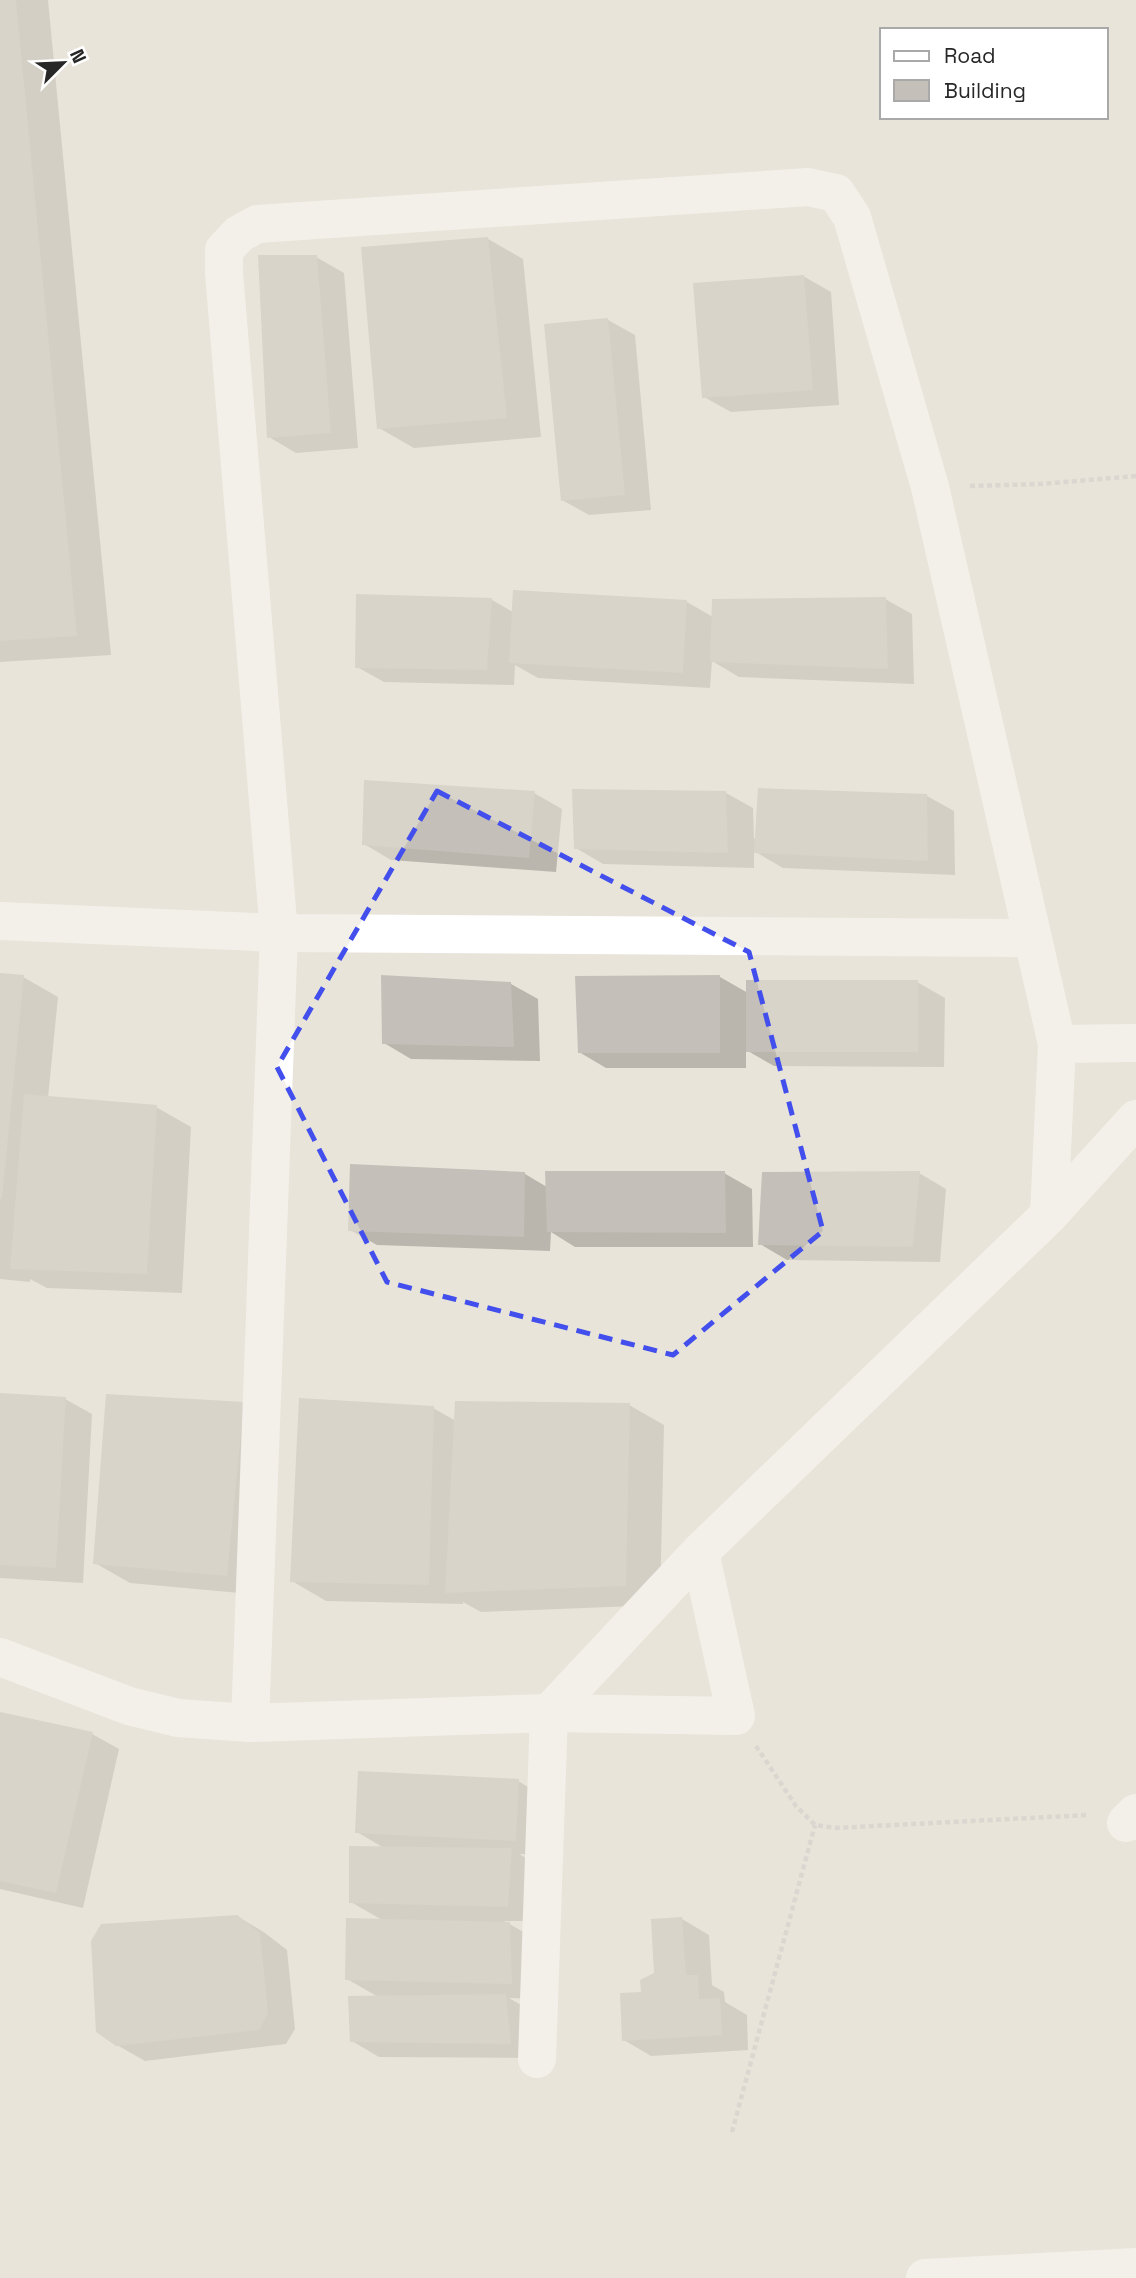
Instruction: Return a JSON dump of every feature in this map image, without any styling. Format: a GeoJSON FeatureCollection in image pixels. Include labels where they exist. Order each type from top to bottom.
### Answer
{"type":"FeatureCollection","features":[{"type":"Feature","properties":{"kind":"lane"},"geometry":{"type":"LineString","coordinates":[[250,1723],[279,933],[224,273],[224,250],[239,234],[257,224],[808,187],[836,193],[852,217],[930,487],[1058,1044],[1049,1214]]}},
{"type":"Feature","properties":{"kind":"lane"},"geometry":{"type":"LineString","coordinates":[[0,921],[279,933],[1033,938]]}},
{"type":"Feature","properties":{"kind":"lane"},"geometry":{"type":"LineString","coordinates":[[1058,1044],[1136,1043]]}},
{"type":"Feature","properties":{"kind":"lane"},"geometry":{"type":"LineString","coordinates":[[537,2059],[550,1713],[700,1552],[1049,1214],[1136,1119]]}},
{"type":"Feature","properties":{"kind":"lane"},"geometry":{"type":"LineString","coordinates":[[0,1657],[129,1706],[178,1718],[250,1723],[550,1713],[736,1716],[700,1552]]}},
{"type":"Feature","properties":{"kind":"lane"},"geometry":{"type":"LineString","coordinates":[[925,2278],[1136,2267]]}},
{"type":"Feature","properties":{"kind":"path"},"geometry":{"type":"LineString","coordinates":[[930,487],[1041,484],[1136,476]]}},
{"type":"Feature","properties":{"kind":"path"},"geometry":{"type":"LineString","coordinates":[[736,1716],[796,1806],[815,1825],[836,1828],[1100,1814],[1131,1818]]}},
{"type":"Feature","properties":{"kind":"path"},"geometry":{"type":"LineString","coordinates":[[732,2132],[815,1825]]}},
{"type":"Feature","properties":{"kind":"highlighted area"},"geometry":{"type":"Polygon","coordinates":[[[437,791],[749,952],[823,1231],[673,1355],[387,1282],[277,1067],[437,791]]]}},
{"type":"Feature","properties":{"kind":"building"},"geometry":{"type":"Polygon","coordinates":[[[0,0],[16,0],[77,636],[0,641],[0,0]]]}},
{"type":"Feature","properties":{"kind":"building"},"geometry":{"type":"Polygon","coordinates":[[[488,237],[507,418],[377,429],[361,247],[488,237]]]}},
{"type":"Feature","properties":{"kind":"building"},"geometry":{"type":"Polygon","coordinates":[[[258,255],[317,255],[331,433],[267,438],[258,255]]]}},
{"type":"Feature","properties":{"kind":"building"},"geometry":{"type":"Polygon","coordinates":[[[804,275],[813,390],[702,398],[693,283],[804,275]]]}},
{"type":"Feature","properties":{"kind":"building"},"geometry":{"type":"Polygon","coordinates":[[[608,318],[625,495],[561,501],[544,324],[608,318]]]}},
{"type":"Feature","properties":{"kind":"building"},"geometry":{"type":"Polygon","coordinates":[[[513,590],[687,600],[683,673],[509,663],[513,590]]]}},
{"type":"Feature","properties":{"kind":"building"},"geometry":{"type":"Polygon","coordinates":[[[356,594],[492,598],[487,670],[355,668],[356,594]]]}},
{"type":"Feature","properties":{"kind":"building"},"geometry":{"type":"Polygon","coordinates":[[[886,597],[888,669],[710,662],[712,599],[886,597]]]}},
{"type":"Feature","properties":{"kind":"building"},"geometry":{"type":"Polygon","coordinates":[[[364,780],[535,791],[529,858],[362,845],[364,780]]]}},
{"type":"Feature","properties":{"kind":"building"},"geometry":{"type":"Polygon","coordinates":[[[758,788],[927,794],[928,861],[754,853],[758,788]]]}},
{"type":"Feature","properties":{"kind":"building"},"geometry":{"type":"Polygon","coordinates":[[[572,789],[726,791],[728,853],[574,849],[572,789]]]}},
{"type":"Feature","properties":{"kind":"building"},"geometry":{"type":"Polygon","coordinates":[[[0,973],[24,975],[2,1199],[0,1199],[0,973]]]}},
{"type":"Feature","properties":{"kind":"building"},"geometry":{"type":"Polygon","coordinates":[[[381,975],[511,982],[514,1047],[382,1044],[381,975]]]}},
{"type":"Feature","properties":{"kind":"building"},"geometry":{"type":"Polygon","coordinates":[[[720,975],[720,1053],[578,1053],[575,976],[720,975]]]}},
{"type":"Feature","properties":{"kind":"building"},"geometry":{"type":"Polygon","coordinates":[[[746,980],[918,980],[918,1052],[746,1052],[746,980]]]}},
{"type":"Feature","properties":{"kind":"building"},"geometry":{"type":"Polygon","coordinates":[[[24,1094],[157,1105],[147,1274],[10,1269],[24,1094]]]}},
{"type":"Feature","properties":{"kind":"building"},"geometry":{"type":"Polygon","coordinates":[[[350,1164],[525,1172],[524,1237],[348,1231],[350,1164]]]}},
{"type":"Feature","properties":{"kind":"building"},"geometry":{"type":"Polygon","coordinates":[[[545,1171],[725,1171],[726,1233],[547,1232],[545,1171]]]}},
{"type":"Feature","properties":{"kind":"building"},"geometry":{"type":"Polygon","coordinates":[[[920,1171],[913,1247],[758,1245],[762,1172],[920,1171]]]}},
{"type":"Feature","properties":{"kind":"building"},"geometry":{"type":"Polygon","coordinates":[[[0,1393],[66,1397],[56,1568],[0,1565],[0,1393]]]}},
{"type":"Feature","properties":{"kind":"building"},"geometry":{"type":"Polygon","coordinates":[[[106,1394],[244,1402],[227,1576],[93,1564],[106,1394]]]}},
{"type":"Feature","properties":{"kind":"building"},"geometry":{"type":"Polygon","coordinates":[[[299,1398],[434,1406],[429,1585],[290,1582],[299,1398]]]}},
{"type":"Feature","properties":{"kind":"building"},"geometry":{"type":"Polygon","coordinates":[[[455,1401],[630,1403],[626,1586],[445,1593],[455,1401]]]}},
{"type":"Feature","properties":{"kind":"building"},"geometry":{"type":"Polygon","coordinates":[[[0,1712],[93,1732],[56,1893],[0,1881],[0,1712]]]}},
{"type":"Feature","properties":{"kind":"building"},"geometry":{"type":"Polygon","coordinates":[[[358,1771],[519,1779],[516,1841],[355,1833],[358,1771]]]}},
{"type":"Feature","properties":{"kind":"building"},"geometry":{"type":"Polygon","coordinates":[[[349,1846],[512,1848],[508,1907],[349,1903],[349,1846]]]}},
{"type":"Feature","properties":{"kind":"building"},"geometry":{"type":"Polygon","coordinates":[[[237,1915],[260,1933],[268,2013],[259,2030],[116,2046],[96,2032],[91,1941],[101,1924],[237,1915]]]}},
{"type":"Feature","properties":{"kind":"building"},"geometry":{"type":"Polygon","coordinates":[[[682,1917],[686,1975],[698,1975],[699,1999],[720,1998],[722,2035],[622,2041],[620,1993],[641,1992],[640,1980],[654,1973],[651,1919],[682,1917]]]}},
{"type":"Feature","properties":{"kind":"building"},"geometry":{"type":"Polygon","coordinates":[[[346,1918],[510,1922],[512,1984],[345,1980],[346,1918]]]}},
{"type":"Feature","properties":{"kind":"building"},"geometry":{"type":"Polygon","coordinates":[[[506,1994],[511,2044],[350,2042],[348,1996],[506,1994]]]}}]}
